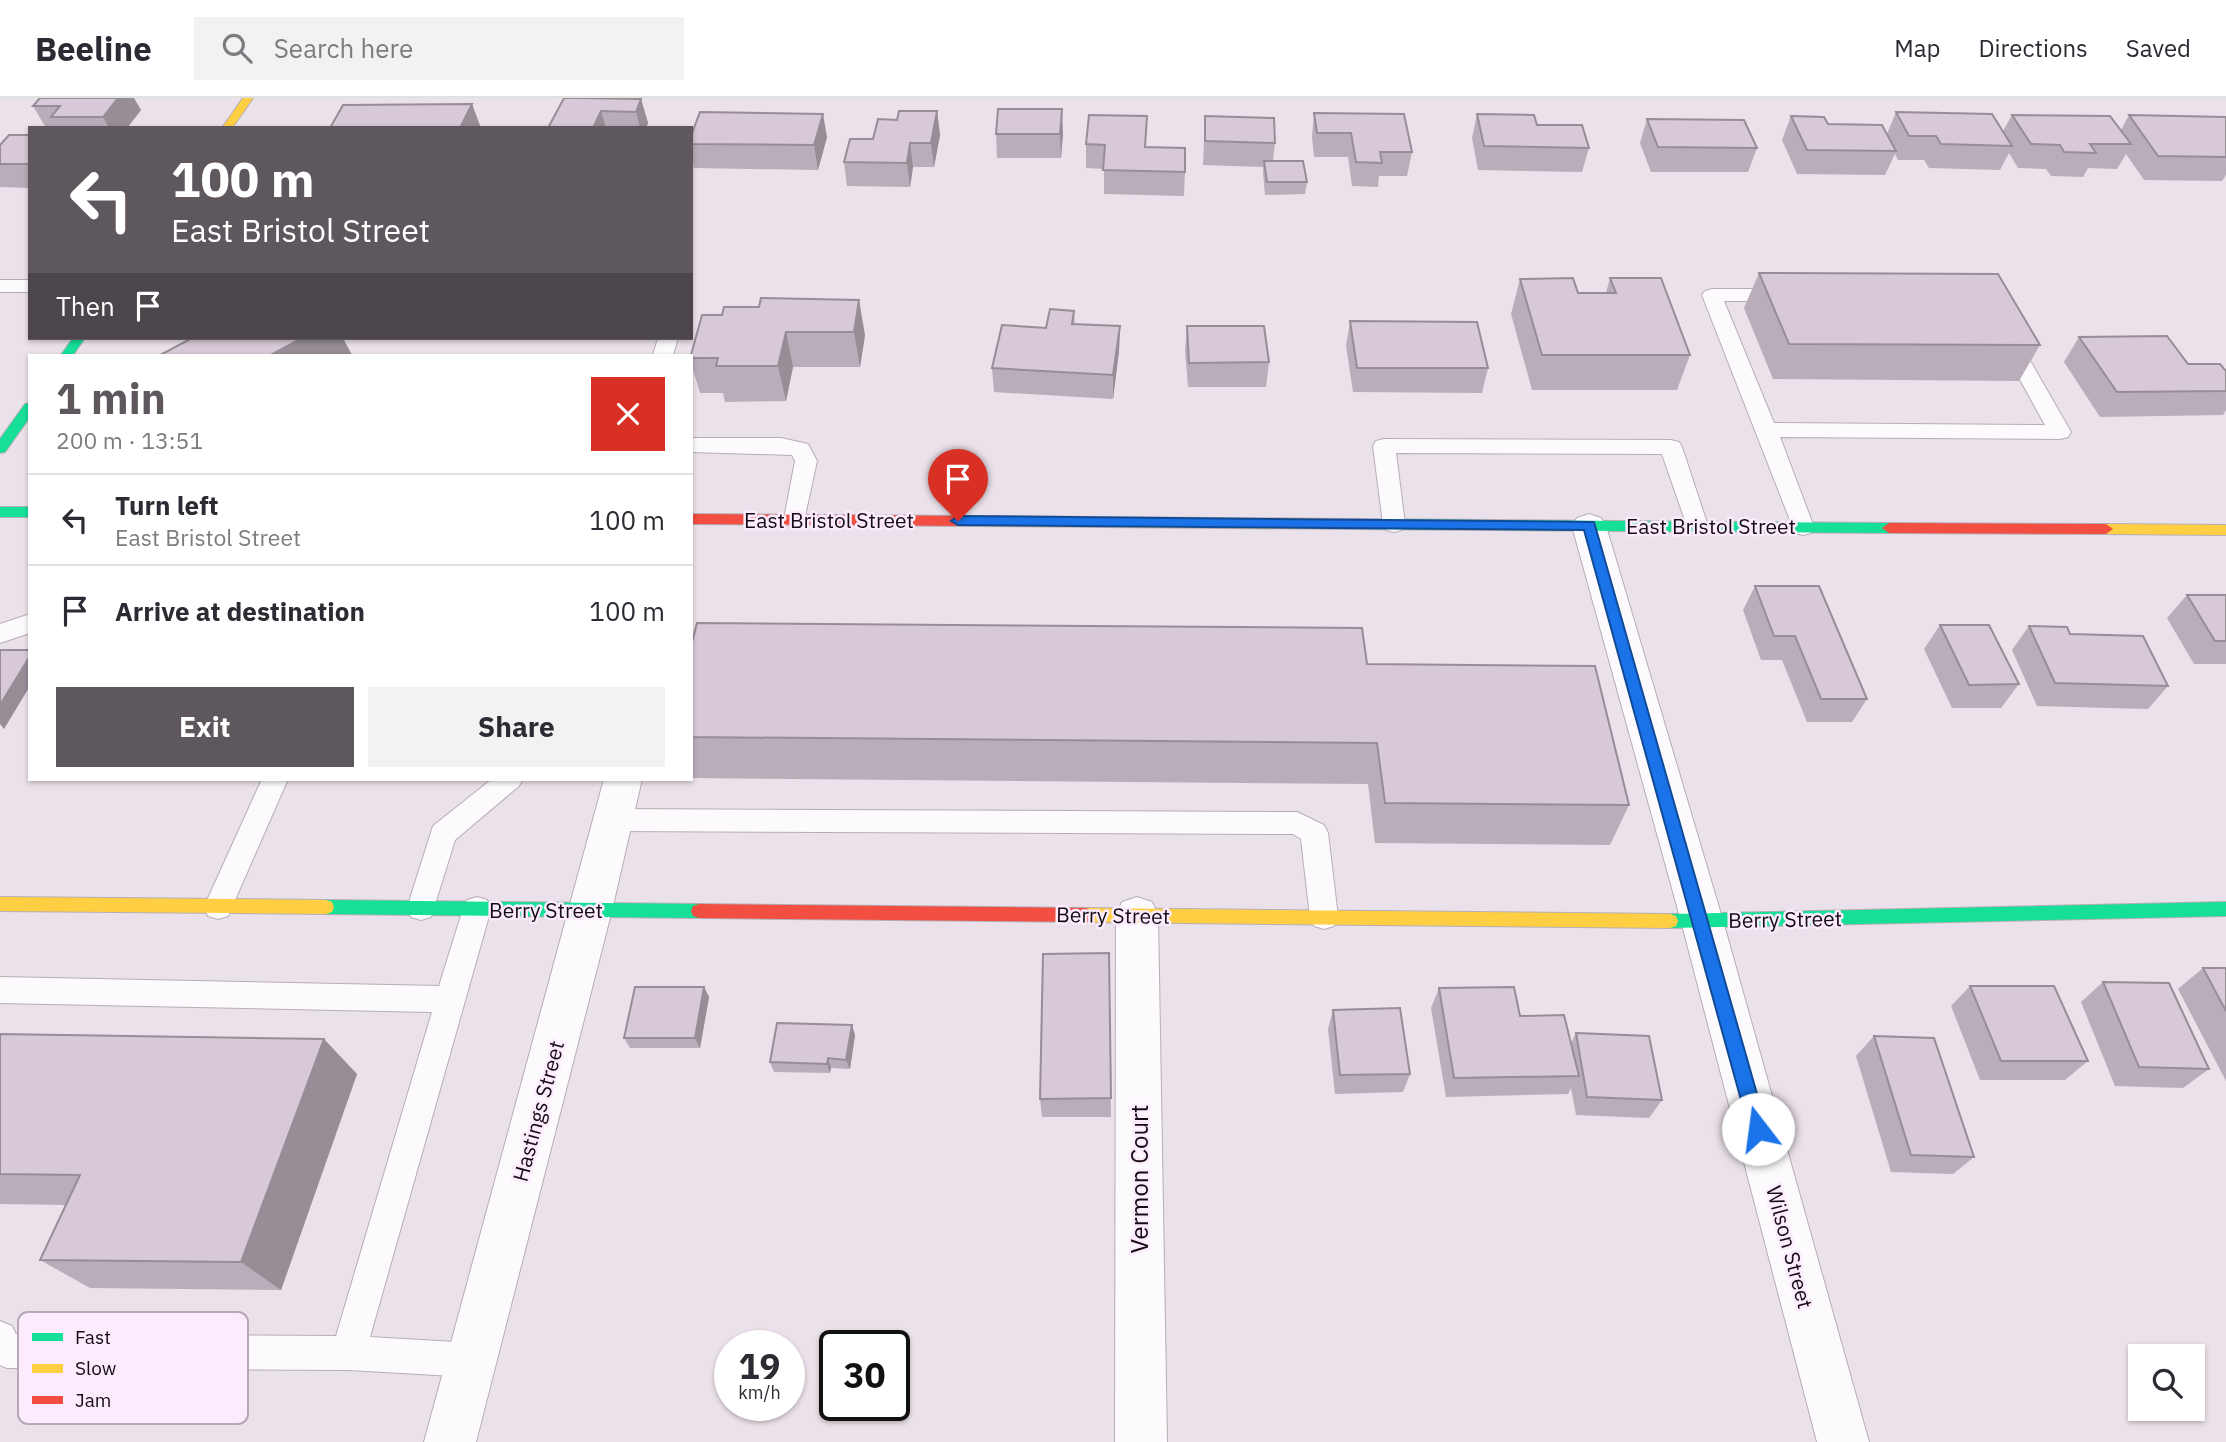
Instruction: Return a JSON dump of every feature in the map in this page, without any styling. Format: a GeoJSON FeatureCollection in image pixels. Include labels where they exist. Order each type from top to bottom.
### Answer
{"type":"FeatureCollection","features":[{"type":"Feature","properties":{"kind":"street"},"geometry":{"type":"LineString","coordinates":[[228,126],[248,98]]}},
{"type":"Feature","properties":{"kind":"street"},"geometry":{"type":"LineString","coordinates":[[0,450],[28,410]]}},
{"type":"Feature","properties":{"kind":"street"},"geometry":{"type":"LineString","coordinates":[[0,512],[28,512]]}},
{"type":"Feature","properties":{"kind":"street","name":"East Bristol Street"},"geometry":{"type":"LineString","coordinates":[[693,519],[2226,530]]}},
{"type":"Feature","properties":{"kind":"street","name":"Wilson Street"},"geometry":{"type":"LineString","coordinates":[[1589,526],[1702,921],[1843,1442]]}},
{"type":"Feature","properties":{"kind":"street","name":"Hastings Street"},"geometry":{"type":"LineString","coordinates":[[450,1442],[618,799]]}},
{"type":"Feature","properties":{"kind":"street","name":"Berry Street"},"geometry":{"type":"LineString","coordinates":[[0,904],[1702,921],[2226,909]]}},
{"type":"Feature","properties":{"kind":"street","name":"Vermon Court"},"geometry":{"type":"LineString","coordinates":[[1137,915],[1141,1442]]}},
{"type":"Feature","properties":{"kind":"lane"},"geometry":{"type":"LineString","coordinates":[[0,286],[28,286]]}},
{"type":"Feature","properties":{"kind":"lane"},"geometry":{"type":"LineString","coordinates":[[1803,527],[1712,295],[1807,295]]}},
{"type":"Feature","properties":{"kind":"lane"},"geometry":{"type":"LineString","coordinates":[[1766,430],[2060,432],[1997,319]]}},
{"type":"Feature","properties":{"kind":"lane"},"geometry":{"type":"LineString","coordinates":[[693,445],[781,445],[800,449],[806,461],[795,519]]}},
{"type":"Feature","properties":{"kind":"lane"},"geometry":{"type":"LineString","coordinates":[[1394,524],[1384,446],[1671,447],[1697,526]]}},
{"type":"Feature","properties":{"kind":"lane"},"geometry":{"type":"LineString","coordinates":[[0,634],[28,624]]}},
{"type":"Feature","properties":{"kind":"lane"},"geometry":{"type":"LineString","coordinates":[[218,907],[274,781]]}},
{"type":"Feature","properties":{"kind":"lane"},"geometry":{"type":"LineString","coordinates":[[421,908],[443,834],[508,781]]}},
{"type":"Feature","properties":{"kind":"lane"},"geometry":{"type":"LineString","coordinates":[[618,799],[1297,823],[1314,834],[1324,917]]}},
{"type":"Feature","properties":{"kind":"lane"},"geometry":{"type":"LineString","coordinates":[[348,1353],[477,909]]}},
{"type":"Feature","properties":{"kind":"lane"},"geometry":{"type":"LineString","coordinates":[[0,990],[450,999]]}},
{"type":"Feature","properties":{"kind":"lane"},"geometry":{"type":"LineString","coordinates":[[0,1338],[6,1351],[18,1351]]}},
{"type":"Feature","properties":{"kind":"lane"},"geometry":{"type":"LineString","coordinates":[[248,1352],[348,1353],[472,1360]]}},
{"type":"Feature","properties":{"kind":"building"},"geometry":{"type":"Polygon","coordinates":[[[40,98],[118,98],[103,117],[51,117],[60,106],[33,106],[40,98]]]}},
{"type":"Feature","properties":{"kind":"building"},"geometry":{"type":"Polygon","coordinates":[[[564,98],[641,99],[636,112],[601,111],[594,126],[549,126],[564,98]]]}},
{"type":"Feature","properties":{"kind":"building"},"geometry":{"type":"Polygon","coordinates":[[[472,104],[461,126],[331,126],[343,105],[472,104]]]}},
{"type":"Feature","properties":{"kind":"building"},"geometry":{"type":"Polygon","coordinates":[[[998,109],[1062,109],[1060,134],[996,134],[998,109]]]}},
{"type":"Feature","properties":{"kind":"building"},"geometry":{"type":"Polygon","coordinates":[[[899,111],[937,111],[931,143],[910,143],[907,163],[844,162],[850,139],[873,139],[878,119],[897,120],[899,111]]]}},
{"type":"Feature","properties":{"kind":"building"},"geometry":{"type":"Polygon","coordinates":[[[700,112],[823,114],[814,145],[693,144],[693,131],[700,112]]]}},
{"type":"Feature","properties":{"kind":"building"},"geometry":{"type":"Polygon","coordinates":[[[1896,112],[1992,114],[2012,146],[1941,144],[1936,136],[1909,136],[1896,112]]]}},
{"type":"Feature","properties":{"kind":"building"},"geometry":{"type":"Polygon","coordinates":[[[1314,113],[1404,114],[1412,152],[1380,152],[1382,163],[1356,162],[1351,133],[1317,133],[1314,113]]]}},
{"type":"Feature","properties":{"kind":"building"},"geometry":{"type":"Polygon","coordinates":[[[1477,114],[1534,115],[1537,125],[1582,125],[1589,148],[1484,146],[1477,114]]]}},
{"type":"Feature","properties":{"kind":"building"},"geometry":{"type":"Polygon","coordinates":[[[1089,115],[1147,116],[1145,147],[1185,148],[1185,172],[1103,170],[1105,145],[1086,144],[1089,115]]]}},
{"type":"Feature","properties":{"kind":"building"},"geometry":{"type":"Polygon","coordinates":[[[2012,115],[2110,116],[2131,144],[2090,144],[2096,153],[2064,152],[2060,145],[2031,144],[2012,115]]]}},
{"type":"Feature","properties":{"kind":"building"},"geometry":{"type":"Polygon","coordinates":[[[2129,115],[2226,117],[2226,157],[2158,156],[2129,115]]]}},
{"type":"Feature","properties":{"kind":"building"},"geometry":{"type":"Polygon","coordinates":[[[1205,116],[1274,118],[1275,143],[1205,141],[1205,116]]]}},
{"type":"Feature","properties":{"kind":"building"},"geometry":{"type":"Polygon","coordinates":[[[1791,116],[1824,117],[1828,124],[1882,125],[1896,151],[1807,150],[1791,116]]]}},
{"type":"Feature","properties":{"kind":"building"},"geometry":{"type":"Polygon","coordinates":[[[1647,119],[1744,120],[1757,148],[1658,147],[1647,119]]]}},
{"type":"Feature","properties":{"kind":"building"},"geometry":{"type":"Polygon","coordinates":[[[9,135],[28,135],[28,164],[0,164],[0,145],[9,135]]]}},
{"type":"Feature","properties":{"kind":"building"},"geometry":{"type":"Polygon","coordinates":[[[1264,161],[1303,161],[1307,182],[1267,182],[1264,161]]]}},
{"type":"Feature","properties":{"kind":"building"},"geometry":{"type":"Polygon","coordinates":[[[1759,273],[1998,274],[2040,345],[1789,344],[1759,273]]]}},
{"type":"Feature","properties":{"kind":"building"},"geometry":{"type":"Polygon","coordinates":[[[1573,278],[1578,293],[1616,293],[1610,278],[1661,278],[1690,355],[1542,355],[1520,279],[1573,278]]]}},
{"type":"Feature","properties":{"kind":"building"},"geometry":{"type":"Polygon","coordinates":[[[761,298],[859,300],[854,332],[786,332],[778,366],[716,366],[718,358],[693,358],[691,354],[702,315],[722,315],[724,307],[759,307],[761,298]]]}},
{"type":"Feature","properties":{"kind":"building"},"geometry":{"type":"Polygon","coordinates":[[[1050,309],[1074,311],[1072,324],[1120,326],[1113,375],[992,368],[1002,325],[1046,328],[1050,309]]]}},
{"type":"Feature","properties":{"kind":"building"},"geometry":{"type":"Polygon","coordinates":[[[1350,321],[1477,322],[1488,368],[1357,368],[1350,321]]]}},
{"type":"Feature","properties":{"kind":"building"},"geometry":{"type":"Polygon","coordinates":[[[1187,326],[1264,326],[1269,362],[1189,363],[1187,326]]]}},
{"type":"Feature","properties":{"kind":"building"},"geometry":{"type":"Polygon","coordinates":[[[2167,336],[2188,364],[2220,364],[2226,371],[2226,391],[2117,392],[2079,337],[2167,336]]]}},
{"type":"Feature","properties":{"kind":"building"},"geometry":{"type":"Polygon","coordinates":[[[188,340],[298,340],[273,354],[162,354],[188,340]]]}},
{"type":"Feature","properties":{"kind":"building"},"geometry":{"type":"Polygon","coordinates":[[[1755,586],[1819,586],[1867,699],[1821,699],[1795,636],[1774,636],[1755,586]]]}},
{"type":"Feature","properties":{"kind":"building"},"geometry":{"type":"Polygon","coordinates":[[[2187,595],[2226,595],[2226,641],[2215,641],[2187,595]]]}},
{"type":"Feature","properties":{"kind":"building"},"geometry":{"type":"Polygon","coordinates":[[[697,623],[1362,628],[1367,664],[1595,666],[1629,805],[1385,803],[1377,743],[693,737],[693,638],[697,623]]]}},
{"type":"Feature","properties":{"kind":"building"},"geometry":{"type":"Polygon","coordinates":[[[1940,625],[1989,625],[2019,684],[1969,685],[1940,625]]]}},
{"type":"Feature","properties":{"kind":"building"},"geometry":{"type":"Polygon","coordinates":[[[2029,626],[2067,627],[2070,634],[2143,636],[2168,686],[2055,683],[2029,626]]]}},
{"type":"Feature","properties":{"kind":"building"},"geometry":{"type":"Polygon","coordinates":[[[0,650],[28,650],[28,659],[0,705],[0,650]]]}},
{"type":"Feature","properties":{"kind":"building"},"geometry":{"type":"Polygon","coordinates":[[[1109,953],[1111,1098],[1040,1099],[1043,954],[1109,953]]]}},
{"type":"Feature","properties":{"kind":"building"},"geometry":{"type":"Polygon","coordinates":[[[2203,968],[2226,968],[2226,1011],[2203,968]]]}},
{"type":"Feature","properties":{"kind":"building"},"geometry":{"type":"Polygon","coordinates":[[[2103,982],[2169,983],[2209,1069],[2139,1067],[2103,982]]]}},
{"type":"Feature","properties":{"kind":"building"},"geometry":{"type":"Polygon","coordinates":[[[1970,986],[2054,986],[2088,1061],[2001,1061],[1970,986]]]}},
{"type":"Feature","properties":{"kind":"building"},"geometry":{"type":"Polygon","coordinates":[[[635,987],[704,987],[695,1038],[624,1038],[635,987]]]}},
{"type":"Feature","properties":{"kind":"building"},"geometry":{"type":"Polygon","coordinates":[[[1514,987],[1520,1016],[1564,1015],[1579,1076],[1454,1078],[1439,988],[1514,987]]]}},
{"type":"Feature","properties":{"kind":"building"},"geometry":{"type":"Polygon","coordinates":[[[1400,1008],[1410,1074],[1340,1075],[1333,1010],[1400,1008]]]}},
{"type":"Feature","properties":{"kind":"building"},"geometry":{"type":"Polygon","coordinates":[[[777,1023],[852,1025],[846,1060],[828,1058],[827,1064],[770,1062],[777,1023]]]}},
{"type":"Feature","properties":{"kind":"building"},"geometry":{"type":"Polygon","coordinates":[[[1576,1033],[1649,1036],[1662,1100],[1587,1097],[1576,1033]]]}},
{"type":"Feature","properties":{"kind":"building"},"geometry":{"type":"Polygon","coordinates":[[[0,1034],[324,1039],[241,1262],[40,1260],[80,1175],[0,1174],[0,1034]]]}},
{"type":"Feature","properties":{"kind":"building"},"geometry":{"type":"Polygon","coordinates":[[[1874,1036],[1934,1038],[1974,1157],[1911,1155],[1874,1036]]]}},
{"type":"Feature","properties":{"kind":"traffic: fast"},"geometry":{"type":"LineString","coordinates":[[68,354],[78,340]]}},
{"type":"Feature","properties":{"kind":"traffic: fast"},"geometry":{"type":"LineString","coordinates":[[0,449],[28,410]]}},
{"type":"Feature","properties":{"kind":"traffic: fast"},"geometry":{"type":"LineString","coordinates":[[0,512],[28,512]]}},
{"type":"Feature","properties":{"kind":"traffic: fast"},"geometry":{"type":"LineString","coordinates":[[1350,524],[1889,528]]}},
{"type":"Feature","properties":{"kind":"traffic: fast"},"geometry":{"type":"LineString","coordinates":[[326,907],[699,911]]}},
{"type":"Feature","properties":{"kind":"traffic: fast"},"geometry":{"type":"LineString","coordinates":[[1670,921],[2226,909]]}},
{"type":"Feature","properties":{"kind":"traffic: slow"},"geometry":{"type":"LineString","coordinates":[[228,126],[248,98]]}},
{"type":"Feature","properties":{"kind":"traffic: slow"},"geometry":{"type":"LineString","coordinates":[[973,521],[1350,524]]}},
{"type":"Feature","properties":{"kind":"traffic: slow"},"geometry":{"type":"LineString","coordinates":[[2106,529],[2226,530]]}},
{"type":"Feature","properties":{"kind":"traffic: slow"},"geometry":{"type":"LineString","coordinates":[[0,904],[326,907]]}},
{"type":"Feature","properties":{"kind":"traffic: slow"},"geometry":{"type":"LineString","coordinates":[[1086,915],[1670,921]]}},
{"type":"Feature","properties":{"kind":"traffic: jam"},"geometry":{"type":"LineString","coordinates":[[693,519],[973,521]]}},
{"type":"Feature","properties":{"kind":"traffic: jam"},"geometry":{"type":"LineString","coordinates":[[1889,528],[2106,529]]}},
{"type":"Feature","properties":{"kind":"traffic: jam"},"geometry":{"type":"LineString","coordinates":[[699,911],[1086,915]]}},
{"type":"Feature","properties":{"kind":"route"},"geometry":{"type":"LineString","coordinates":[[958,521],[1589,526],[1695,896],[1758,1129]]}}]}
